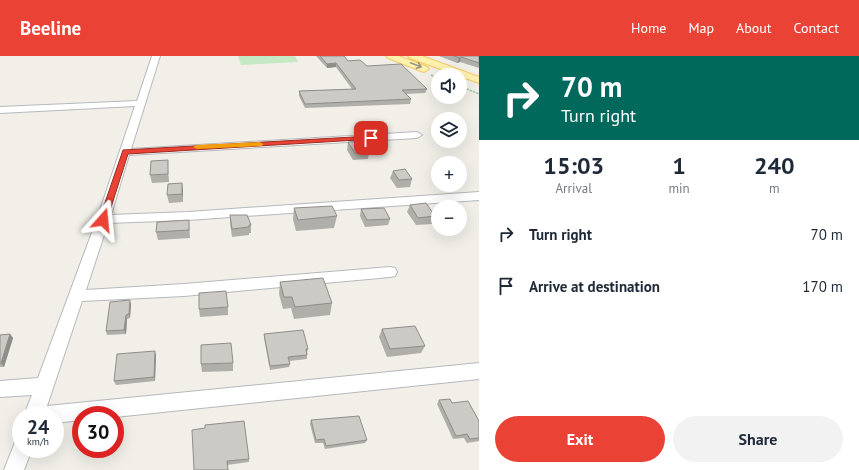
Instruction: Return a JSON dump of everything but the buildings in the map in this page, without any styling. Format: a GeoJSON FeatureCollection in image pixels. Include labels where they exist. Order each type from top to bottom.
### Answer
{"type":"FeatureCollection","features":[{"type":"Feature","properties":{"kind":"main road"},"geometry":{"type":"LineString","coordinates":[[391,56],[431,69]]}},
{"type":"Feature","properties":{"kind":"main road"},"geometry":{"type":"LineString","coordinates":[[413,56],[435,68]]}},
{"type":"Feature","properties":{"kind":"main road"},"geometry":{"type":"LineString","coordinates":[[467,77],[479,80]]}},
{"type":"Feature","properties":{"kind":"main road"},"geometry":{"type":"LineString","coordinates":[[467,85],[479,90]]}},
{"type":"Feature","properties":{"kind":"street"},"geometry":{"type":"LineString","coordinates":[[37,406],[103,220],[156,56]]}},
{"type":"Feature","properties":{"kind":"street"},"geometry":{"type":"LineString","coordinates":[[0,110],[141,104]]}},
{"type":"Feature","properties":{"kind":"street"},"geometry":{"type":"LineString","coordinates":[[125,152],[417,135]]}},
{"type":"Feature","properties":{"kind":"street"},"geometry":{"type":"LineString","coordinates":[[103,220],[188,216],[479,196]]}},
{"type":"Feature","properties":{"kind":"street"},"geometry":{"type":"LineString","coordinates":[[76,296],[184,290],[390,272]]}},
{"type":"Feature","properties":{"kind":"street"},"geometry":{"type":"LineString","coordinates":[[64,413],[479,371]]}},
{"type":"Feature","properties":{"kind":"street"},"geometry":{"type":"LineString","coordinates":[[0,389],[43,386]]}},
{"type":"Feature","properties":{"kind":"street"},"geometry":{"type":"LineString","coordinates":[[14,470],[19,458]]}},
{"type":"Feature","properties":{"kind":"path"},"geometry":{"type":"LineString","coordinates":[[467,89],[479,94]]}},
{"type":"Feature","properties":{"kind":"green space"},"geometry":{"type":"Polygon","coordinates":[[[238,56],[295,56],[298,62],[241,65],[238,56]]]}},
{"type":"Feature","properties":{"kind":"slow traffic"},"geometry":{"type":"LineString","coordinates":[[197,147],[260,144]]}},
{"type":"Feature","properties":{"kind":"route"},"geometry":{"type":"LineString","coordinates":[[103,220],[125,152],[371,138]]}}]}
